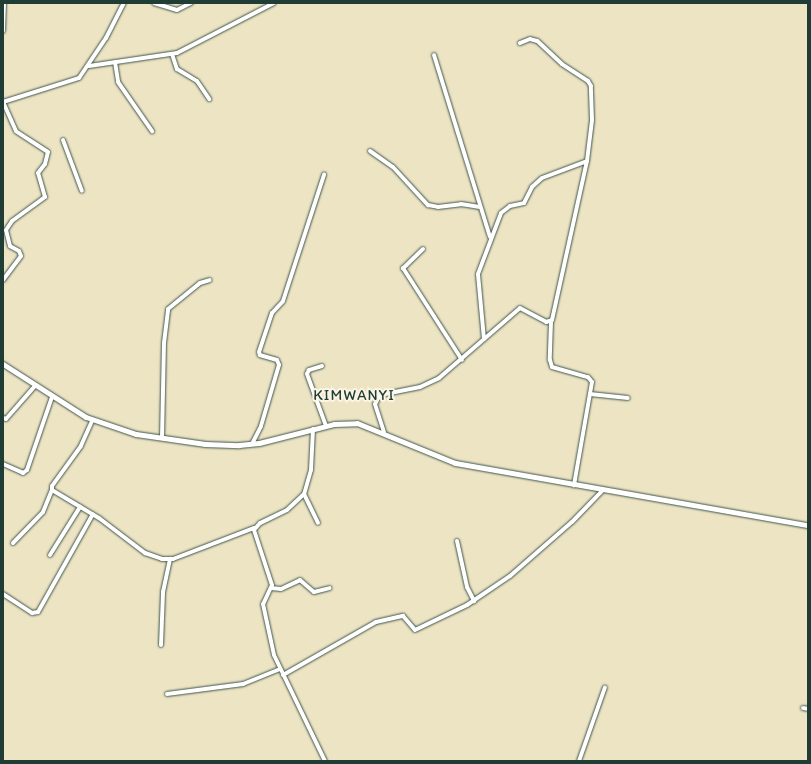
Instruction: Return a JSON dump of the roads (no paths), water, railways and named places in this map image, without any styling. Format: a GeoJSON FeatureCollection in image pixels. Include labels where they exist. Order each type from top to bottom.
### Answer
{"type":"FeatureCollection","features":[{"type":"Feature","properties":{"kind":"street"},"geometry":{"type":"LineString","coordinates":[[3,31],[4,3]]}},
{"type":"Feature","properties":{"kind":"street"},"geometry":{"type":"LineString","coordinates":[[3,280],[21,256],[19,251],[10,246],[6,230],[12,221],[46,197],[38,173],[45,164],[48,152],[16,131],[3,102],[74,81],[89,66],[124,3]]}},
{"type":"Feature","properties":{"kind":"street"},"geometry":{"type":"LineString","coordinates":[[154,3],[177,10],[191,3]]}},
{"type":"Feature","properties":{"kind":"street"},"geometry":{"type":"LineString","coordinates":[[89,66],[172,54],[274,3]]}},
{"type":"Feature","properties":{"kind":"street"},"geometry":{"type":"LineString","coordinates":[[520,43],[530,39],[538,41],[562,64],[590,83],[592,120],[587,161],[550,322],[550,360],[552,367],[588,377],[592,382],[574,485]]}},
{"type":"Feature","properties":{"kind":"street"},"geometry":{"type":"LineString","coordinates":[[172,54],[177,69],[197,82],[209,98]]}},
{"type":"Feature","properties":{"kind":"street"},"geometry":{"type":"LineString","coordinates":[[434,55],[490,237]]}},
{"type":"Feature","properties":{"kind":"street"},"geometry":{"type":"LineString","coordinates":[[115,62],[118,82],[152,131]]}},
{"type":"Feature","properties":{"kind":"street"},"geometry":{"type":"LineString","coordinates":[[63,140],[82,191]]}},
{"type":"Feature","properties":{"kind":"street"},"geometry":{"type":"LineString","coordinates":[[370,151],[393,167],[428,205],[438,207],[453,204],[480,207]]}},
{"type":"Feature","properties":{"kind":"street"},"geometry":{"type":"LineString","coordinates":[[484,339],[478,274],[490,237],[503,210],[524,203],[532,188],[542,178],[587,161]]}},
{"type":"Feature","properties":{"kind":"street"},"geometry":{"type":"LineString","coordinates":[[252,444],[261,426],[278,365],[278,360],[260,356],[260,351],[272,313],[283,301],[324,176]]}},
{"type":"Feature","properties":{"kind":"street"},"geometry":{"type":"LineString","coordinates":[[423,249],[402,268],[462,360]]}},
{"type":"Feature","properties":{"kind":"street"},"geometry":{"type":"LineString","coordinates":[[162,438],[164,343],[168,309],[200,284],[210,280]]}},
{"type":"Feature","properties":{"kind":"street"},"geometry":{"type":"LineString","coordinates":[[384,432],[375,404],[378,397],[390,391],[429,384],[462,360],[520,308],[546,322],[550,322]]}},
{"type":"Feature","properties":{"kind":"street"},"geometry":{"type":"LineString","coordinates":[[3,364],[52,397],[92,421],[124,432],[212,445],[252,444],[326,426],[357,423],[384,432],[436,457],[456,463],[808,525]]}},
{"type":"Feature","properties":{"kind":"street"},"geometry":{"type":"LineString","coordinates":[[322,366],[308,370],[307,374],[326,426]]}},
{"type":"Feature","properties":{"kind":"street"},"geometry":{"type":"LineString","coordinates":[[3,418],[6,419],[35,386]]}},
{"type":"Feature","properties":{"kind":"street"},"geometry":{"type":"LineString","coordinates":[[590,394],[628,398]]}},
{"type":"Feature","properties":{"kind":"street"},"geometry":{"type":"LineString","coordinates":[[3,464],[23,473],[27,470],[52,397]]}},
{"type":"Feature","properties":{"kind":"street"},"geometry":{"type":"LineString","coordinates":[[13,543],[43,512],[52,490],[81,446],[92,421]]}},
{"type":"Feature","properties":{"kind":"street"},"geometry":{"type":"LineString","coordinates":[[52,490],[93,514],[145,553],[170,559],[254,528],[287,510],[304,494],[310,474],[313,429]]}},
{"type":"Feature","properties":{"kind":"street"},"geometry":{"type":"LineString","coordinates":[[283,675],[376,622],[403,616],[415,630],[474,600],[510,576],[572,522],[603,490]]}},
{"type":"Feature","properties":{"kind":"street"},"geometry":{"type":"LineString","coordinates":[[304,494],[318,523]]}},
{"type":"Feature","properties":{"kind":"street"},"geometry":{"type":"LineString","coordinates":[[50,555],[80,507]]}},
{"type":"Feature","properties":{"kind":"street"},"geometry":{"type":"LineString","coordinates":[[3,594],[32,613],[38,612],[93,514]]}},
{"type":"Feature","properties":{"kind":"street"},"geometry":{"type":"LineString","coordinates":[[254,528],[271,588],[264,599],[263,606],[272,650],[325,761]]}},
{"type":"Feature","properties":{"kind":"street"},"geometry":{"type":"LineString","coordinates":[[457,541],[467,586],[474,600]]}},
{"type":"Feature","properties":{"kind":"street"},"geometry":{"type":"LineString","coordinates":[[161,645],[163,592],[170,559]]}},
{"type":"Feature","properties":{"kind":"street"},"geometry":{"type":"LineString","coordinates":[[271,588],[281,589],[300,580],[314,592],[330,588]]}},
{"type":"Feature","properties":{"kind":"street"},"geometry":{"type":"LineString","coordinates":[[167,694],[243,684],[280,669]]}},
{"type":"Feature","properties":{"kind":"street"},"geometry":{"type":"LineString","coordinates":[[579,761],[605,687]]}},
{"type":"Feature","properties":{"kind":"district","name":"KIMWANYI"},"geometry":{"type":"Point","coordinates":[354,396]}}]}
